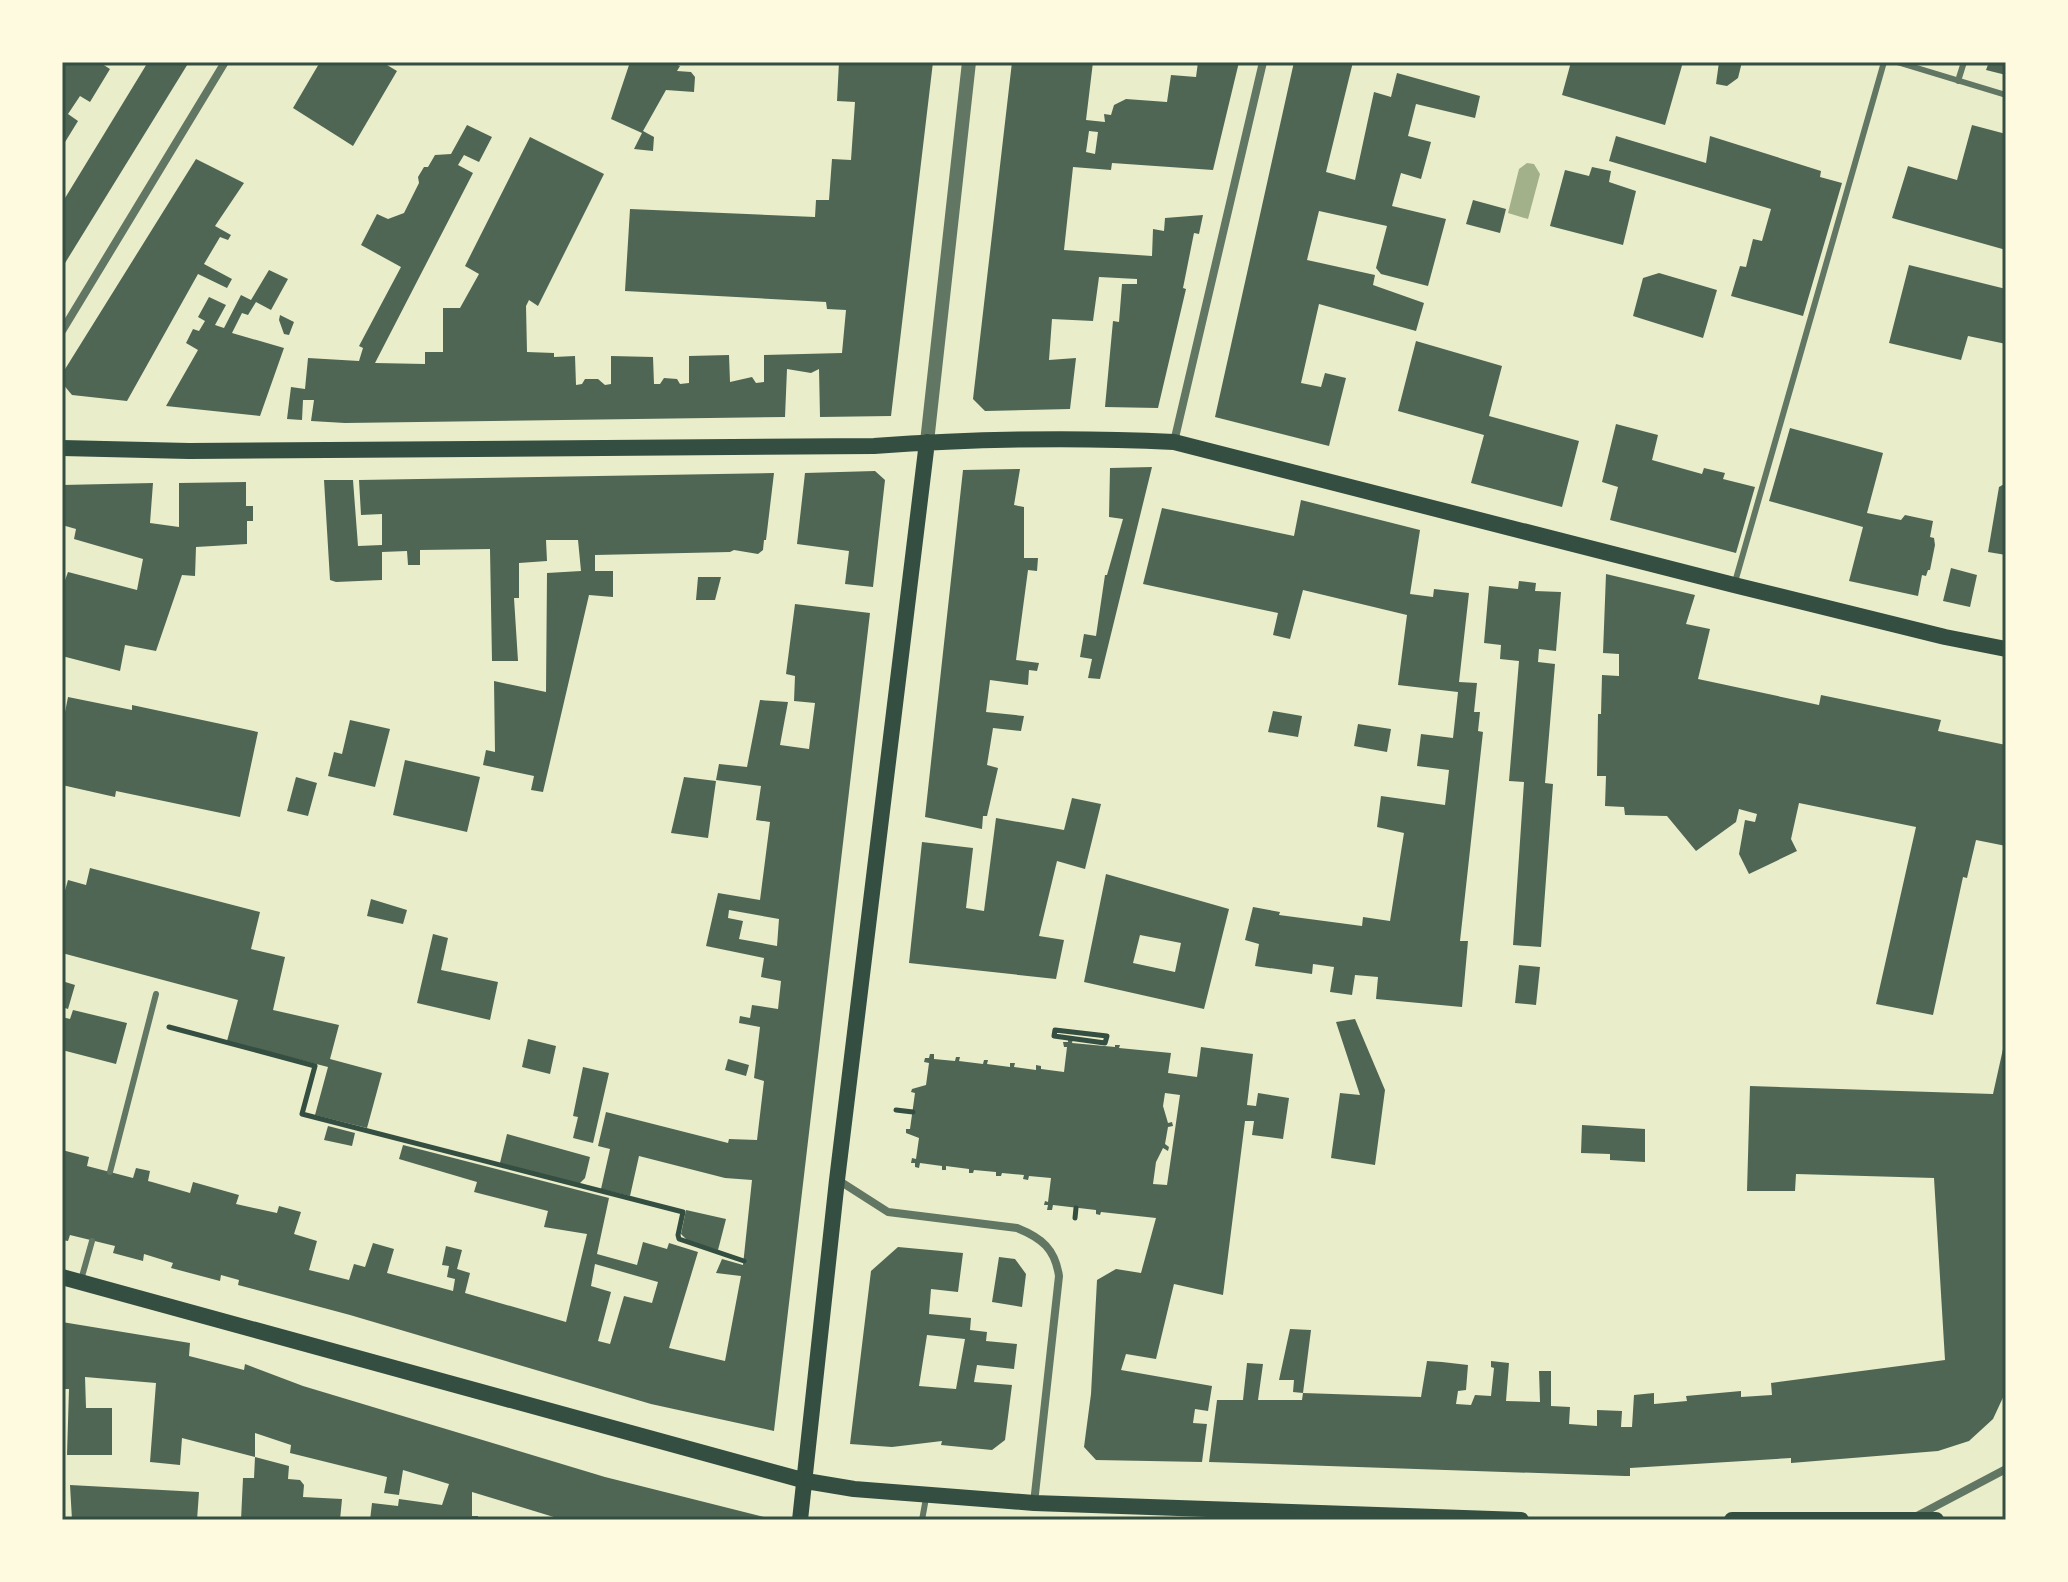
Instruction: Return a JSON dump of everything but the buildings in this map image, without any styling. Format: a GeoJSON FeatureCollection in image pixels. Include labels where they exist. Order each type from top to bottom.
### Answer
{"type":"FeatureCollection","features":[{"type":"Feature","properties":{"kind":"main road"},"geometry":{"type":"LineString","coordinates":[[800,1520],[837,1180],[927,442]]}},
{"type":"Feature","properties":{"kind":"main road"},"geometry":{"type":"LineString","coordinates":[[62,448],[189,451],[1174,442],[1734,585],[2006,649]]}},
{"type":"Feature","properties":{"kind":"main road"},"geometry":{"type":"LineString","coordinates":[[62,1277],[806,1481],[854,1489],[1034,1503],[1521,1520]]}},
{"type":"Feature","properties":{"kind":"main road"},"geometry":{"type":"LineString","coordinates":[[1732,1520],[1936,1520]]}},
{"type":"Feature","properties":{"kind":"street"},"geometry":{"type":"LineString","coordinates":[[62,331],[225,62]]}},
{"type":"Feature","properties":{"kind":"street"},"geometry":{"type":"LineString","coordinates":[[927,442],[969,62]]}},
{"type":"Feature","properties":{"kind":"street"},"geometry":{"type":"LineString","coordinates":[[1174,442],[1263,62]]}},
{"type":"Feature","properties":{"kind":"street"},"geometry":{"type":"LineString","coordinates":[[837,1180],[888,1212],[1017,1228],[1036,1235],[1048,1245],[1056,1259],[1059,1276],[1034,1503]]}},
{"type":"Feature","properties":{"kind":"street"},"geometry":{"type":"LineString","coordinates":[[1913,1518],[2006,1469]]}},
{"type":"Feature","properties":{"kind":"lane"},"geometry":{"type":"LineString","coordinates":[[1734,585],[1884,62]]}},
{"type":"Feature","properties":{"kind":"lane"},"geometry":{"type":"LineString","coordinates":[[1897,62],[2006,95]]}},
{"type":"Feature","properties":{"kind":"lane"},"geometry":{"type":"LineString","coordinates":[[1958,81],[1964,62]]}},
{"type":"Feature","properties":{"kind":"lane"},"geometry":{"type":"LineString","coordinates":[[110,1172],[156,994]]}},
{"type":"Feature","properties":{"kind":"lane"},"geometry":{"type":"LineString","coordinates":[[81,1282],[92,1241]]}},
{"type":"Feature","properties":{"kind":"lane"},"geometry":{"type":"LineString","coordinates":[[922,1520],[927,1495]]}},
{"type":"Feature","properties":{"kind":"path"},"geometry":{"type":"LineString","coordinates":[[148,1022],[315,1066],[302,1114],[683,1212],[679,1239],[744,1261]]}},
{"type":"Feature","properties":{"kind":"path"},"geometry":{"type":"LineString","coordinates":[[1055,1030],[1107,1036],[1105,1043],[1089,1043],[1054,1036],[1055,1030]]}},
{"type":"Feature","properties":{"kind":"path"},"geometry":{"type":"LineString","coordinates":[[896,1110],[913,1112]]}},
{"type":"Feature","properties":{"kind":"path"},"geometry":{"type":"LineString","coordinates":[[1075,1218],[1076,1208]]}},
{"type":"Feature","properties":{"kind":"shaded area"},"geometry":{"type":"Polygon","coordinates":[[[1527,163],[1534,164],[1540,174],[1528,219],[1508,213],[1519,169],[1527,163]]]}}]}
